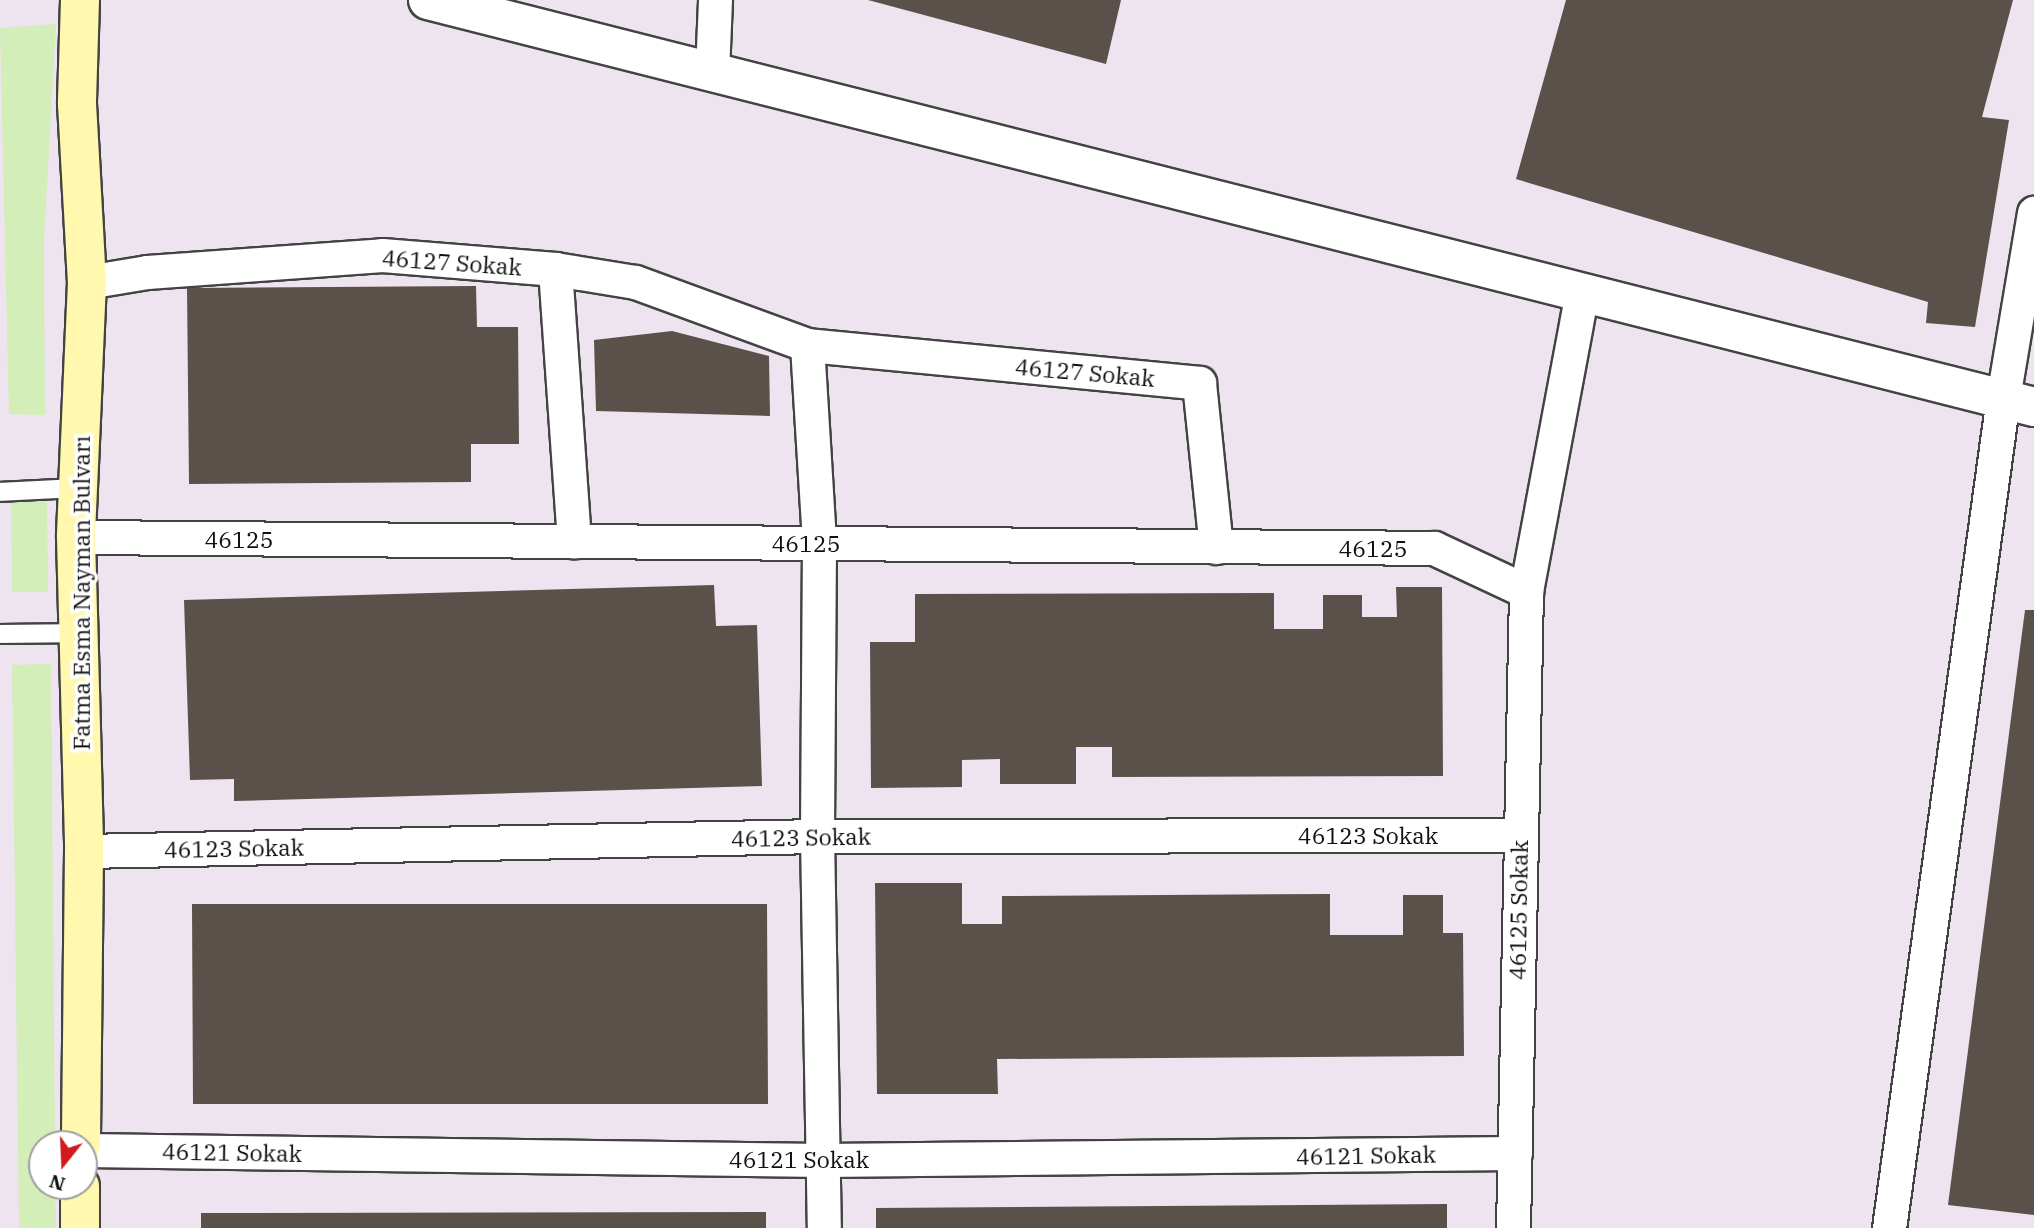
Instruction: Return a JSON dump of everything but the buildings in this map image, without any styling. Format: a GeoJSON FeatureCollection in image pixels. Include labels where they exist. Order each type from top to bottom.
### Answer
{"type":"FeatureCollection","features":[{"type":"Feature","properties":{"kind":"main road","name":"Fatma Esma Nayman Bulvarı"},"geometry":{"type":"LineString","coordinates":[[80,0],[77,104],[87,282],[76,537],[84,850],[81,1130]]}},
{"type":"Feature","properties":{"kind":"main road"},"geometry":{"type":"LineString","coordinates":[[80,1200],[80,1228]]}},
{"type":"Feature","properties":{"kind":"street"},"geometry":{"type":"LineString","coordinates":[[428,0],[2019,403]]}},
{"type":"Feature","properties":{"kind":"street"},"geometry":{"type":"LineString","coordinates":[[712,72],[715,0]]}},
{"type":"Feature","properties":{"kind":"street"},"geometry":{"type":"LineString","coordinates":[[1889,1228],[2019,403],[2034,213]]}},
{"type":"Feature","properties":{"kind":"street","name":"46127 Sokak"},"geometry":{"type":"LineString","coordinates":[[87,282],[147,272],[382,256],[555,269],[635,282],[807,345],[1199,383],[1216,547]]}},
{"type":"Feature","properties":{"kind":"street"},"geometry":{"type":"LineString","coordinates":[[555,269],[574,541]]}},
{"type":"Feature","properties":{"kind":"street","name":"46125 Sokak"},"geometry":{"type":"LineString","coordinates":[[1513,1228],[1526,591],[1582,292]]}},
{"type":"Feature","properties":{"kind":"street"},"geometry":{"type":"LineString","coordinates":[[807,345],[819,543],[817,836],[824,1228]]}},
{"type":"Feature","properties":{"kind":"street","name":"46125"},"geometry":{"type":"LineString","coordinates":[[76,537],[1434,548],[1526,591]]}},
{"type":"Feature","properties":{"kind":"street","name":"46123 Sokak"},"geometry":{"type":"LineString","coordinates":[[84,850],[817,836],[1519,835]]}},
{"type":"Feature","properties":{"kind":"street","name":"46121 Sokak"},"geometry":{"type":"LineString","coordinates":[[98,1150],[823,1160],[1515,1153]]}},
{"type":"Feature","properties":{"kind":"lane"},"geometry":{"type":"LineString","coordinates":[[0,492],[78,488]]}},
{"type":"Feature","properties":{"kind":"lane"},"geometry":{"type":"LineString","coordinates":[[0,634],[79,633]]}},
{"type":"Feature","properties":{"kind":"shaded area"},"geometry":{"type":"Polygon","coordinates":[[[0,0],[2034,0],[2034,1228],[0,1228],[0,0]]]}},
{"type":"Feature","properties":{"kind":"green space"},"geometry":{"type":"Polygon","coordinates":[[[56,24],[44,241],[45,415],[9,414],[0,28],[56,24]]]}},
{"type":"Feature","properties":{"kind":"green space"},"geometry":{"type":"Polygon","coordinates":[[[11,501],[47,501],[48,592],[12,592],[11,501]]]}},
{"type":"Feature","properties":{"kind":"green space"},"geometry":{"type":"Polygon","coordinates":[[[51,664],[55,1130],[28,1130],[28,1200],[55,1200],[56,1228],[19,1228],[12,665],[51,664]]]}}]}
